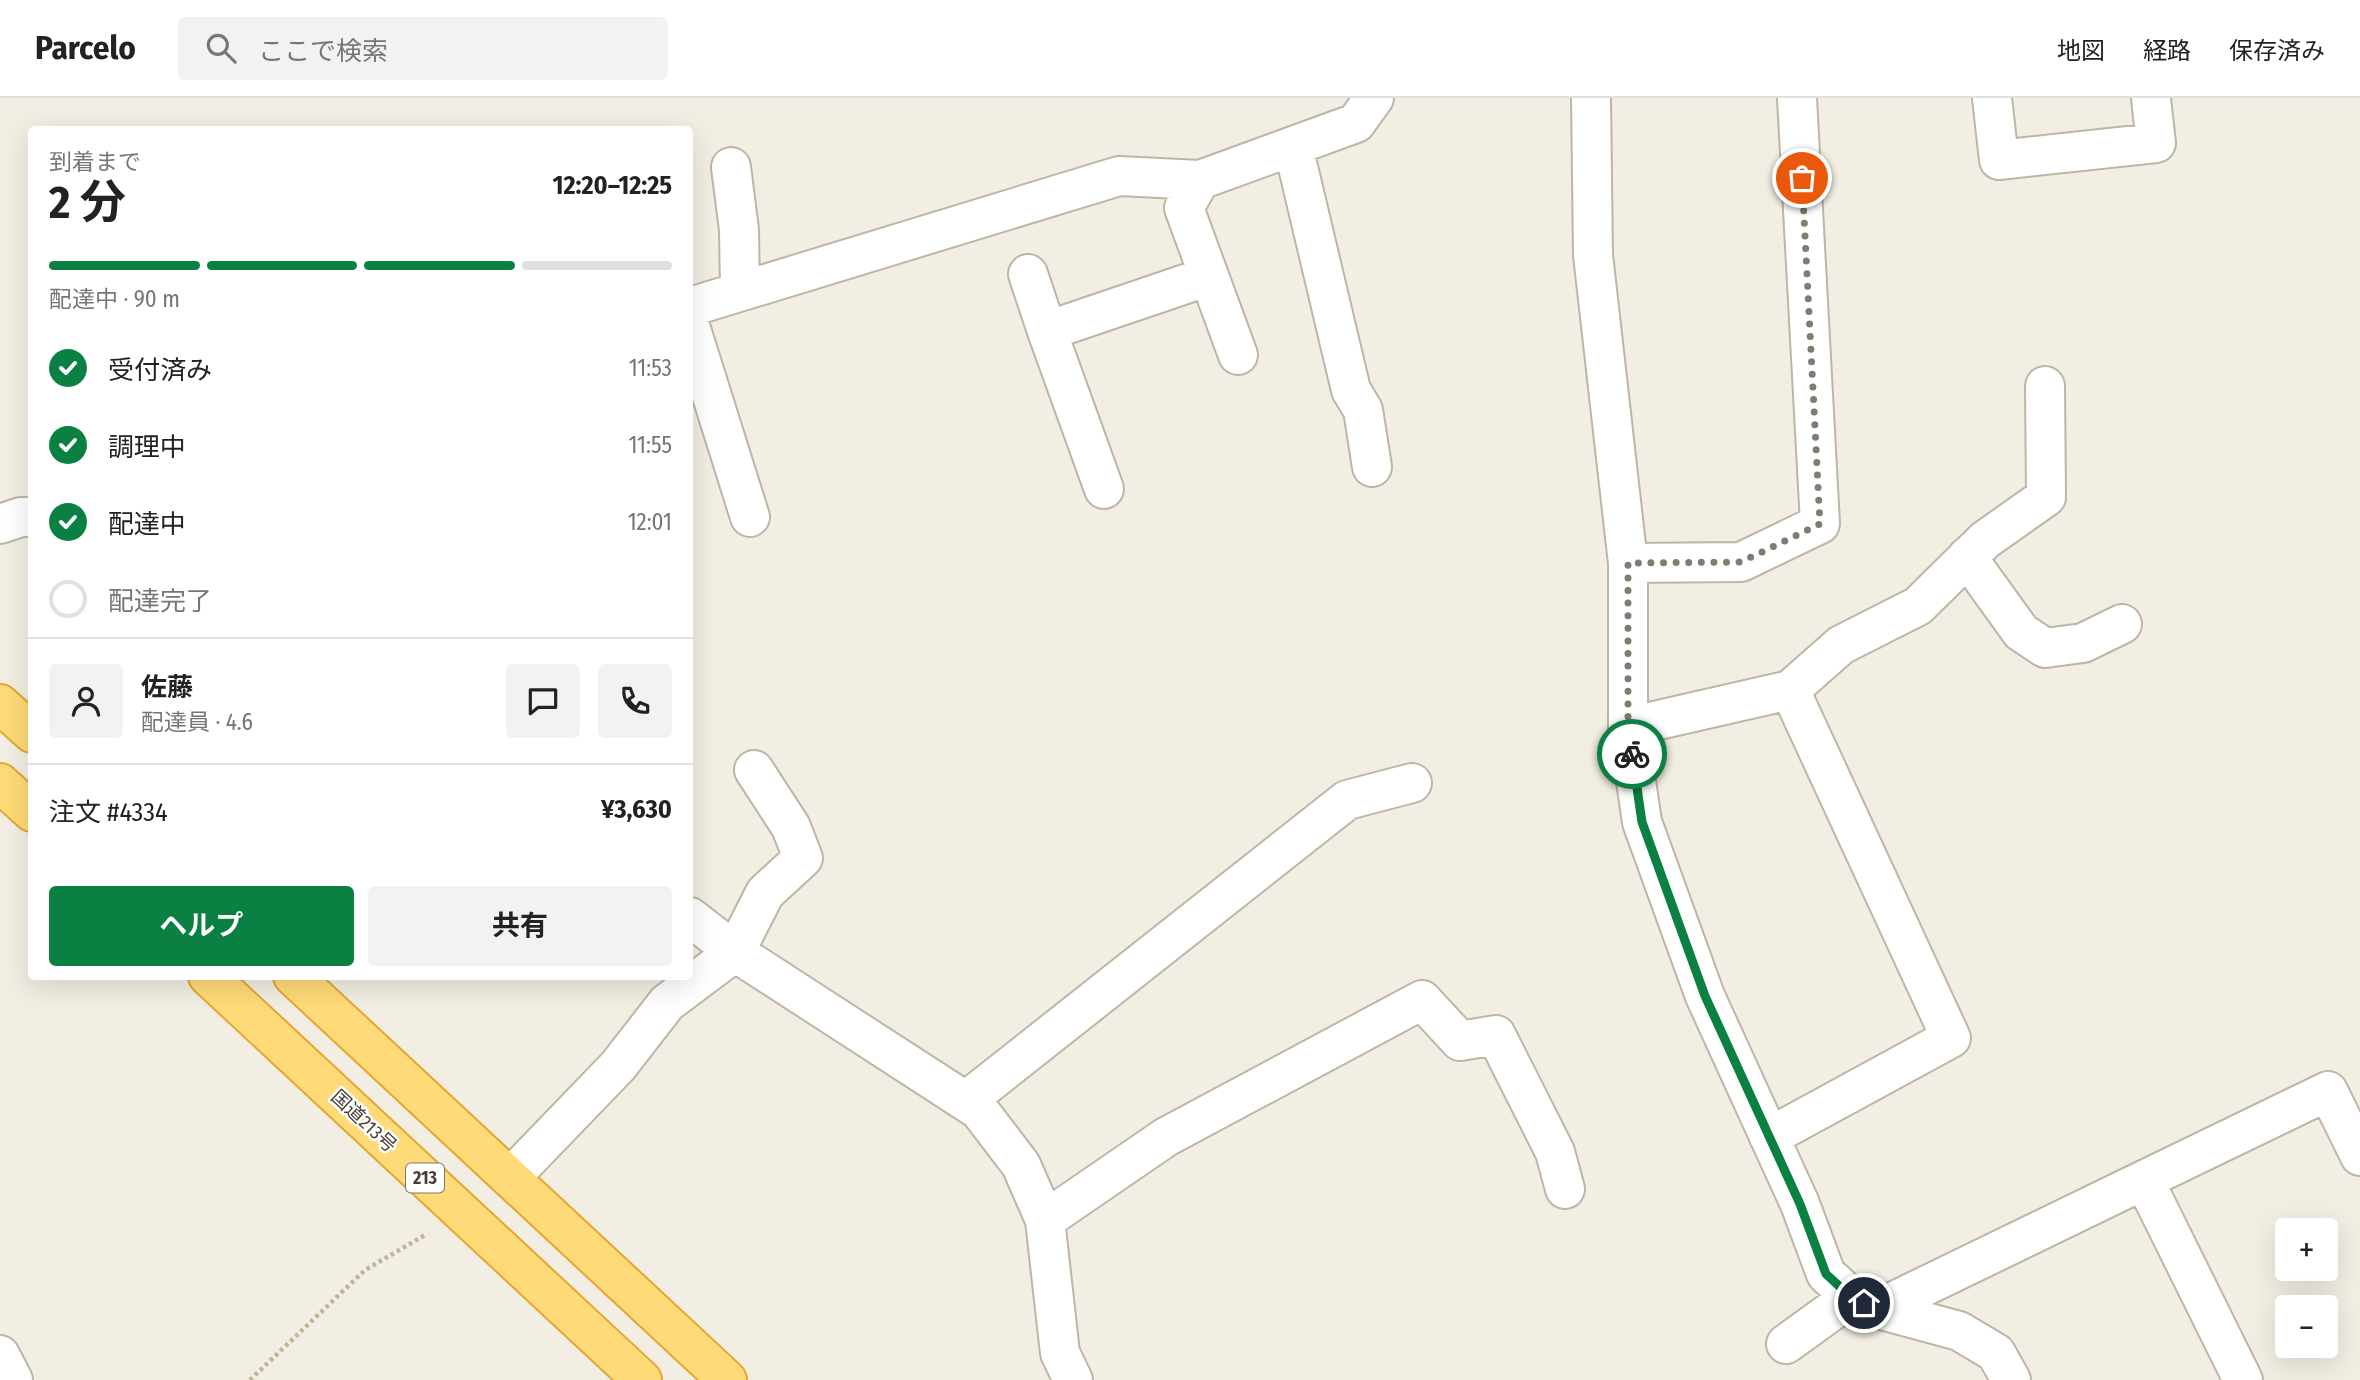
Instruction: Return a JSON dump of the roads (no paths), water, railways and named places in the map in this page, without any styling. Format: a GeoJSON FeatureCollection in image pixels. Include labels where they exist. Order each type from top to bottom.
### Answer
{"type":"FeatureCollection","features":[{"type":"Feature","properties":{"kind":"highway"},"geometry":{"type":"LineString","coordinates":[[0,704],[28,729]]}},
{"type":"Feature","properties":{"kind":"highway"},"geometry":{"type":"LineString","coordinates":[[0,783],[28,808]]}},
{"type":"Feature","properties":{"kind":"highway","name":"国道213号"},"geometry":{"type":"LineString","coordinates":[[212,980],[642,1380]]}},
{"type":"Feature","properties":{"kind":"highway"},"geometry":{"type":"LineString","coordinates":[[297,980],[727,1380]]}},
{"type":"Feature","properties":{"kind":"street"},"geometry":{"type":"LineString","coordinates":[[693,306],[1119,176],[1200,180],[1356,123],[1374,98]]}},
{"type":"Feature","properties":{"kind":"street"},"geometry":{"type":"LineString","coordinates":[[1591,98],[1593,255],[1628,563],[1628,727],[1642,822],[1705,996],[1800,1204],[1826,1274],[1864,1303],[1959,1331],[1996,1353],[2011,1380]]}},
{"type":"Feature","properties":{"kind":"street"},"geometry":{"type":"LineString","coordinates":[[1628,563],[1741,562],[1820,524],[1797,98]]}},
{"type":"Feature","properties":{"kind":"street"},"geometry":{"type":"LineString","coordinates":[[1992,98],[1999,160],[2156,143],[2146,98]]}},
{"type":"Feature","properties":{"kind":"street"},"geometry":{"type":"LineString","coordinates":[[1293,146],[1351,390],[1363,410],[1372,467]]}},
{"type":"Feature","properties":{"kind":"street"},"geometry":{"type":"LineString","coordinates":[[732,167],[739,230],[740,291]]}},
{"type":"Feature","properties":{"kind":"street"},"geometry":{"type":"LineString","coordinates":[[1200,180],[1184,208],[1238,355]]}},
{"type":"Feature","properties":{"kind":"street"},"geometry":{"type":"LineString","coordinates":[[1028,274],[1104,489]]}},
{"type":"Feature","properties":{"kind":"street"},"geometry":{"type":"LineString","coordinates":[[1047,331],[1209,276]]}},
{"type":"Feature","properties":{"kind":"street"},"geometry":{"type":"LineString","coordinates":[[693,336],[750,517]]}},
{"type":"Feature","properties":{"kind":"street"},"geometry":{"type":"LineString","coordinates":[[1628,727],[1790,690],[1841,645],[1918,606],[1985,540],[2046,497],[2045,386]]}},
{"type":"Feature","properties":{"kind":"street"},"geometry":{"type":"LineString","coordinates":[[0,524],[28,517]]}},
{"type":"Feature","properties":{"kind":"street"},"geometry":{"type":"LineString","coordinates":[[1967,557],[2021,632],[2045,648],[2082,643],[2122,624]]}},
{"type":"Feature","properties":{"kind":"street"},"geometry":{"type":"LineString","coordinates":[[1769,1136],[1951,1038],[1790,690]]}},
{"type":"Feature","properties":{"kind":"street"},"geometry":{"type":"LineString","coordinates":[[510,1178],[618,1066],[667,1003],[735,952],[765,893],[803,858],[791,827],[754,770]]}},
{"type":"Feature","properties":{"kind":"street"},"geometry":{"type":"LineString","coordinates":[[965,1101],[1348,800],[1412,783]]}},
{"type":"Feature","properties":{"kind":"street"},"geometry":{"type":"LineString","coordinates":[[693,919],[735,952],[979,1110],[1021,1165],[1045,1220],[1060,1353],[1073,1380]]}},
{"type":"Feature","properties":{"kind":"street"},"geometry":{"type":"LineString","coordinates":[[1045,1220],[1166,1137],[1422,1000],[1460,1041],[1496,1035],[1555,1152],[1566,1189]]}},
{"type":"Feature","properties":{"kind":"street"},"geometry":{"type":"LineString","coordinates":[[1786,1345],[1864,1303],[2144,1180],[2328,1091],[2360,1156]]}},
{"type":"Feature","properties":{"kind":"street"},"geometry":{"type":"LineString","coordinates":[[2144,1180],[2243,1380]]}},
{"type":"Feature","properties":{"kind":"street"},"geometry":{"type":"LineString","coordinates":[[0,1355],[13,1380]]}}]}
